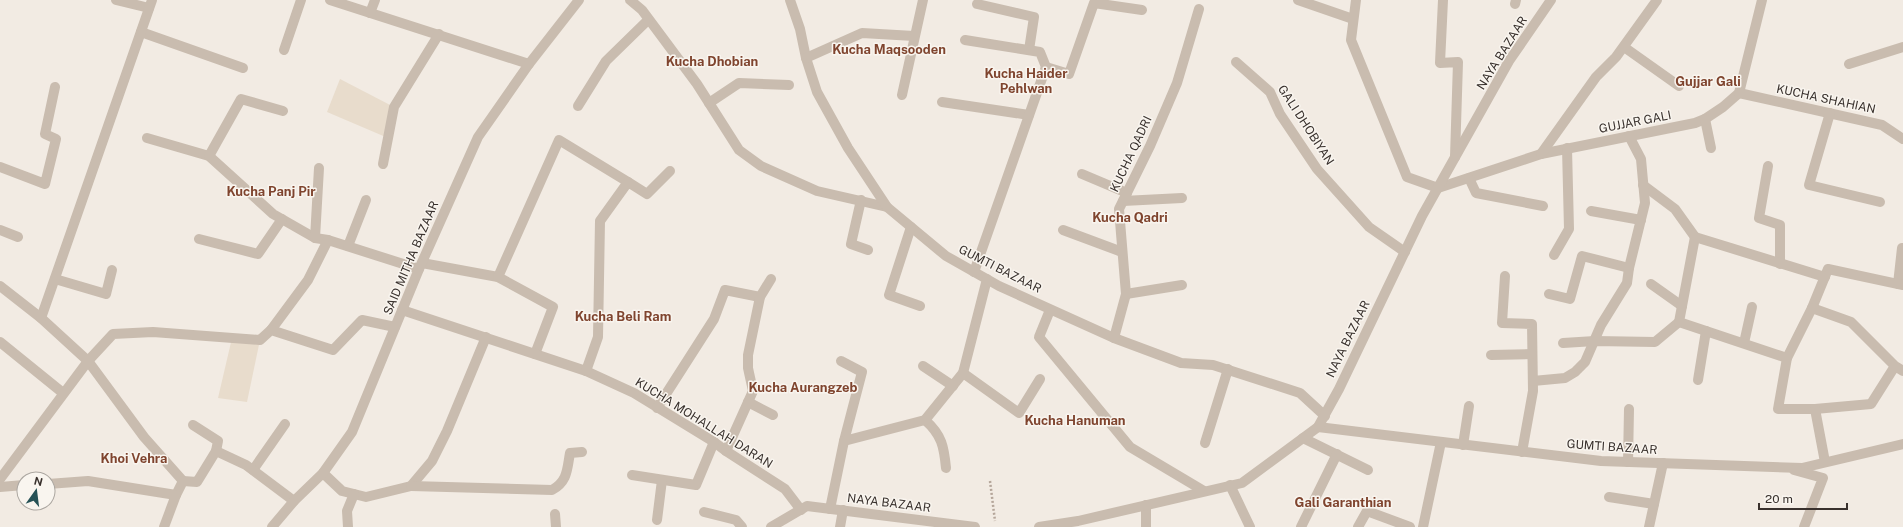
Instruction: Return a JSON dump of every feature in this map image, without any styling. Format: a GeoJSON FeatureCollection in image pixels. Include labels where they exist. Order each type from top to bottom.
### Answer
{"type":"FeatureCollection","features":[{"type":"Feature","properties":{"kind":"street"},"geometry":{"type":"LineString","coordinates":[[41,318],[150,4],[116,0]]}},
{"type":"Feature","properties":{"kind":"street"},"geometry":{"type":"LineString","coordinates":[[284,50],[301,0]]}},
{"type":"Feature","properties":{"kind":"street"},"geometry":{"type":"LineString","coordinates":[[330,0],[529,64]]}},
{"type":"Feature","properties":{"kind":"street"},"geometry":{"type":"LineString","coordinates":[[370,13],[375,0]]}},
{"type":"Feature","properties":{"kind":"street","name":"SAID MITHA BAZAAR"},"geometry":{"type":"LineString","coordinates":[[272,527],[294,501],[323,473],[352,432],[420,266],[478,137],[529,64],[579,0]]}},
{"type":"Feature","properties":{"kind":"street","name":"GUMTI BAZAAR"},"geometry":{"type":"LineString","coordinates":[[790,0],[800,29],[806,58],[817,92],[848,148],[887,207],[946,256],[987,279],[1050,310],[1114,338],[1181,363],[1213,365],[1300,394],[1325,416]]}},
{"type":"Feature","properties":{"kind":"street"},"geometry":{"type":"LineString","coordinates":[[902,95],[923,0]]}},
{"type":"Feature","properties":{"kind":"street"},"geometry":{"type":"LineString","coordinates":[[1298,0],[1353,19]]}},
{"type":"Feature","properties":{"kind":"street"},"geometry":{"type":"LineString","coordinates":[[1356,0],[1351,40],[1407,177],[1438,188]]}},
{"type":"Feature","properties":{"kind":"street"},"geometry":{"type":"LineString","coordinates":[[1443,0],[1440,63],[1458,62],[1454,159]]}},
{"type":"Feature","properties":{"kind":"street","name":"NAYA BAZAAR"},"geometry":{"type":"LineString","coordinates":[[1039,527],[1078,521],[1242,483],[1318,427],[1325,416],[1438,188],[1509,61],[1551,0]]}},
{"type":"Feature","properties":{"kind":"street"},"geometry":{"type":"LineString","coordinates":[[1541,154],[1596,78],[1624,47],[1657,0]]}},
{"type":"Feature","properties":{"kind":"street"},"geometry":{"type":"LineString","coordinates":[[1739,93],[1762,0]]}},
{"type":"Feature","properties":{"kind":"street"},"geometry":{"type":"LineString","coordinates":[[636,1],[648,20],[709,103],[739,150],[761,166],[817,191],[887,207]]}},
{"type":"Feature","properties":{"kind":"street"},"geometry":{"type":"LineString","coordinates":[[1046,67],[1069,74],[1094,2],[1142,10]]}},
{"type":"Feature","properties":{"kind":"street"},"geometry":{"type":"LineString","coordinates":[[977,4],[1034,17],[1029,50]]}},
{"type":"Feature","properties":{"kind":"street","name":"KUCHA QADRI"},"geometry":{"type":"LineString","coordinates":[[1114,338],[1126,294],[1119,209],[1150,146],[1177,83],[1199,9]]}},
{"type":"Feature","properties":{"kind":"street"},"geometry":{"type":"LineString","coordinates":[[578,106],[606,61],[648,20]]}},
{"type":"Feature","properties":{"kind":"street"},"geometry":{"type":"LineString","coordinates":[[141,32],[243,68]]}},
{"type":"Feature","properties":{"kind":"street"},"geometry":{"type":"LineString","coordinates":[[806,58],[862,33],[914,36]]}},
{"type":"Feature","properties":{"kind":"street"},"geometry":{"type":"LineString","coordinates":[[383,164],[394,108],[439,34]]}},
{"type":"Feature","properties":{"kind":"street"},"geometry":{"type":"LineString","coordinates":[[965,40],[1040,52],[1046,67],[974,272]]}},
{"type":"Feature","properties":{"kind":"street"},"geometry":{"type":"LineString","coordinates":[[1624,47],[1679,86]]}},
{"type":"Feature","properties":{"kind":"street"},"geometry":{"type":"LineString","coordinates":[[1849,64],[1903,47]]}},
{"type":"Feature","properties":{"kind":"street","name":"GALI DHOBIYAN"},"geometry":{"type":"LineString","coordinates":[[1236,62],[1270,92],[1280,114],[1317,169],[1369,227],[1405,252]]}},
{"type":"Feature","properties":{"kind":"street"},"geometry":{"type":"LineString","coordinates":[[709,103],[739,83],[789,85]]}},
{"type":"Feature","properties":{"kind":"street"},"geometry":{"type":"LineString","coordinates":[[0,167],[45,184],[56,140],[45,134],[54,87]]}},
{"type":"Feature","properties":{"kind":"street","name":"KUCHA SHAHIAN"},"geometry":{"type":"LineString","coordinates":[[1739,93],[1882,125],[1903,139]]}},
{"type":"Feature","properties":{"kind":"street","name":"GUJJAR GALI"},"geometry":{"type":"LineString","coordinates":[[1438,188],[1541,154],[1695,123],[1705,119],[1723,107],[1739,93]]}},
{"type":"Feature","properties":{"kind":"street"},"geometry":{"type":"LineString","coordinates":[[209,156],[241,99],[283,111]]}},
{"type":"Feature","properties":{"kind":"street"},"geometry":{"type":"LineString","coordinates":[[942,102],[1029,115]]}},
{"type":"Feature","properties":{"kind":"street"},"geometry":{"type":"LineString","coordinates":[[1830,113],[1809,185],[1880,202]]}},
{"type":"Feature","properties":{"kind":"street"},"geometry":{"type":"LineString","coordinates":[[1705,119],[1711,148]]}},
{"type":"Feature","properties":{"kind":"street"},"geometry":{"type":"LineString","coordinates":[[1533,381],[1565,378],[1575,372],[1585,362],[1601,325],[1627,283],[1629,268],[1645,203],[1641,159],[1629,136]]}},
{"type":"Feature","properties":{"kind":"street"},"geometry":{"type":"LineString","coordinates":[[147,138],[209,156],[273,214],[315,238],[328,240],[420,266],[498,277],[553,307],[535,354]]}},
{"type":"Feature","properties":{"kind":"street"},"geometry":{"type":"LineString","coordinates":[[498,277],[559,140],[647,194],[670,171]]}},
{"type":"Feature","properties":{"kind":"street"},"geometry":{"type":"LineString","coordinates":[[1554,255],[1570,229],[1567,148]]}},
{"type":"Feature","properties":{"kind":"street"},"geometry":{"type":"LineString","coordinates":[[1768,166],[1759,218],[1780,225],[1780,264]]}},
{"type":"Feature","properties":{"kind":"street"},"geometry":{"type":"LineString","coordinates":[[315,238],[319,168]]}},
{"type":"Feature","properties":{"kind":"street"},"geometry":{"type":"LineString","coordinates":[[1082,174],[1125,197],[1182,198]]}},
{"type":"Feature","properties":{"kind":"street"},"geometry":{"type":"LineString","coordinates":[[1469,178],[1476,193],[1542,206]]}},
{"type":"Feature","properties":{"kind":"street"},"geometry":{"type":"LineString","coordinates":[[586,371],[598,337],[600,221],[628,182]]}},
{"type":"Feature","properties":{"kind":"street"},"geometry":{"type":"LineString","coordinates":[[1643,186],[1675,209],[1696,236],[1780,264],[1825,277]]}},
{"type":"Feature","properties":{"kind":"street"},"geometry":{"type":"LineString","coordinates":[[348,246],[366,200]]}},
{"type":"Feature","properties":{"kind":"street"},"geometry":{"type":"LineString","coordinates":[[861,200],[851,244],[868,250]]}},
{"type":"Feature","properties":{"kind":"street"},"geometry":{"type":"LineString","coordinates":[[1591,211],[1641,220]]}},
{"type":"Feature","properties":{"kind":"street"},"geometry":{"type":"LineString","coordinates":[[199,239],[258,254],[282,219]]}},
{"type":"Feature","properties":{"kind":"street"},"geometry":{"type":"LineString","coordinates":[[911,227],[889,295],[920,306]]}},
{"type":"Feature","properties":{"kind":"street"},"geometry":{"type":"LineString","coordinates":[[0,230],[18,237]]}},
{"type":"Feature","properties":{"kind":"street"},"geometry":{"type":"LineString","coordinates":[[1063,230],[1122,252]]}},
{"type":"Feature","properties":{"kind":"street"},"geometry":{"type":"LineString","coordinates":[[1563,343],[1595,341],[1655,342],[1679,322],[1696,236]]}},
{"type":"Feature","properties":{"kind":"street"},"geometry":{"type":"LineString","coordinates":[[0,480],[88,361],[113,334],[153,332],[260,340],[272,330],[308,280],[328,240]]}},
{"type":"Feature","properties":{"kind":"street"},"geometry":{"type":"LineString","coordinates":[[1812,308],[1851,322],[1899,368],[1871,404],[1815,409],[1778,410],[1787,358],[1812,308],[1828,269],[1901,284],[1902,248]]}},
{"type":"Feature","properties":{"kind":"street"},"geometry":{"type":"LineString","coordinates":[[1549,294],[1570,300],[1582,256],[1629,268]]}},
{"type":"Feature","properties":{"kind":"street"},"geometry":{"type":"LineString","coordinates":[[55,278],[106,294],[112,270]]}},
{"type":"Feature","properties":{"kind":"street"},"geometry":{"type":"LineString","coordinates":[[1505,276],[1502,323],[1532,324],[1533,390],[1522,452]]}},
{"type":"Feature","properties":{"kind":"street"},"geometry":{"type":"LineString","coordinates":[[726,451],[753,391],[748,368],[748,355],[760,297],[771,279]]}},
{"type":"Feature","properties":{"kind":"street"},"geometry":{"type":"LineString","coordinates":[[844,441],[925,420],[963,373],[987,279]]}},
{"type":"Feature","properties":{"kind":"street"},"geometry":{"type":"LineString","coordinates":[[1651,284],[1682,306]]}},
{"type":"Feature","properties":{"kind":"street"},"geometry":{"type":"LineString","coordinates":[[1126,294],[1182,285]]}},
{"type":"Feature","properties":{"kind":"street"},"geometry":{"type":"LineString","coordinates":[[0,286],[41,318],[88,361],[144,437],[183,481],[197,482],[216,452],[218,441],[193,425]]}},
{"type":"Feature","properties":{"kind":"street"},"geometry":{"type":"LineString","coordinates":[[657,408],[714,319],[725,290],[760,297]]}},
{"type":"Feature","properties":{"kind":"street"},"geometry":{"type":"LineString","coordinates":[[1744,343],[1752,307]]}},
{"type":"Feature","properties":{"kind":"street","name":"KUCHA MOHALLAH DARAN"},"geometry":{"type":"LineString","coordinates":[[402,310],[586,371],[634,393],[714,442],[784,488],[801,510]]}},
{"type":"Feature","properties":{"kind":"street"},"geometry":{"type":"LineString","coordinates":[[1050,310],[1039,337],[1130,447],[1204,491]]}},
{"type":"Feature","properties":{"kind":"street"},"geometry":{"type":"LineString","coordinates":[[272,330],[333,350],[362,320],[395,327]]}},
{"type":"Feature","properties":{"kind":"street"},"geometry":{"type":"LineString","coordinates":[[1679,322],[1787,358]]}},
{"type":"Feature","properties":{"kind":"street"},"geometry":{"type":"LineString","coordinates":[[1698,380],[1706,331]]}},
{"type":"Feature","properties":{"kind":"street"},"geometry":{"type":"LineString","coordinates":[[411,486],[432,461],[444,437],[486,337]]}},
{"type":"Feature","properties":{"kind":"street"},"geometry":{"type":"LineString","coordinates":[[0,342],[64,393]]}},
{"type":"Feature","properties":{"kind":"street"},"geometry":{"type":"LineString","coordinates":[[1491,355],[1532,354]]}},
{"type":"Feature","properties":{"kind":"street"},"geometry":{"type":"LineString","coordinates":[[830,509],[844,441],[862,372],[841,361]]}},
{"type":"Feature","properties":{"kind":"street"},"geometry":{"type":"LineString","coordinates":[[923,366],[953,386]]}},
{"type":"Feature","properties":{"kind":"street"},"geometry":{"type":"LineString","coordinates":[[1205,443],[1228,370]]}},
{"type":"Feature","properties":{"kind":"street"},"geometry":{"type":"LineString","coordinates":[[963,373],[1019,413],[1040,379]]}},
{"type":"Feature","properties":{"kind":"street"},"geometry":{"type":"LineString","coordinates":[[748,402],[773,415]]}},
{"type":"Feature","properties":{"kind":"street"},"geometry":{"type":"LineString","coordinates":[[1463,445],[1469,406]]}},
{"type":"Feature","properties":{"kind":"street"},"geometry":{"type":"LineString","coordinates":[[1628,462],[1629,409]]}},
{"type":"Feature","properties":{"kind":"street"},"geometry":{"type":"LineString","coordinates":[[1815,409],[1825,462]]}},
{"type":"Feature","properties":{"kind":"street"},"geometry":{"type":"LineString","coordinates":[[925,420],[936,430],[944,447],[946,468]]}},
{"type":"Feature","properties":{"kind":"street"},"geometry":{"type":"LineString","coordinates":[[253,470],[285,424]]}},
{"type":"Feature","properties":{"kind":"street","name":"GUMTI BAZAAR"},"geometry":{"type":"LineString","coordinates":[[1318,427],[1601,461],[1802,468],[1903,444]]}},
{"type":"Feature","properties":{"kind":"street"},"geometry":{"type":"LineString","coordinates":[[1303,438],[1368,470]]}},
{"type":"Feature","properties":{"kind":"street"},"geometry":{"type":"LineString","coordinates":[[632,475],[696,484],[714,442]]}},
{"type":"Feature","properties":{"kind":"street"},"geometry":{"type":"LineString","coordinates":[[1423,527],[1441,442]]}},
{"type":"Feature","properties":{"kind":"street"},"geometry":{"type":"LineString","coordinates":[[216,452],[246,465],[294,501]]}},
{"type":"Feature","properties":{"kind":"street"},"geometry":{"type":"LineString","coordinates":[[323,473],[342,491],[366,497],[411,486],[552,490],[561,484],[566,473],[570,453],[582,452]]}},
{"type":"Feature","properties":{"kind":"street"},"geometry":{"type":"LineString","coordinates":[[1301,527],[1337,454]]}},
{"type":"Feature","properties":{"kind":"street"},"geometry":{"type":"LineString","coordinates":[[1649,527],[1663,463]]}},
{"type":"Feature","properties":{"kind":"street"},"geometry":{"type":"LineString","coordinates":[[1783,467],[1823,478],[1804,527]]}},
{"type":"Feature","properties":{"kind":"street"},"geometry":{"type":"LineString","coordinates":[[656,520],[662,480]]}},
{"type":"Feature","properties":{"kind":"street"},"geometry":{"type":"LineString","coordinates":[[56,483],[88,481],[176,494]]}},
{"type":"Feature","properties":{"kind":"street"},"geometry":{"type":"LineString","coordinates":[[164,527],[176,494],[183,481]]}},
{"type":"Feature","properties":{"kind":"street"},"geometry":{"type":"LineString","coordinates":[[1230,485],[1250,527]]}},
{"type":"Feature","properties":{"kind":"street"},"geometry":{"type":"LineString","coordinates":[[0,487],[16,486]]}},
{"type":"Feature","properties":{"kind":"street"},"geometry":{"type":"LineString","coordinates":[[348,527],[347,511],[354,494]]}},
{"type":"Feature","properties":{"kind":"street"},"geometry":{"type":"LineString","coordinates":[[1610,497],[1654,504]]}},
{"type":"Feature","properties":{"kind":"street"},"geometry":{"type":"LineString","coordinates":[[1146,505],[1146,527]]}},
{"type":"Feature","properties":{"kind":"street","name":"NAYA BAZAAR"},"geometry":{"type":"LineString","coordinates":[[801,510],[807,506],[975,527]]}},
{"type":"Feature","properties":{"kind":"street"},"geometry":{"type":"LineString","coordinates":[[771,527],[801,510]]}},
{"type":"Feature","properties":{"kind":"street"},"geometry":{"type":"LineString","coordinates":[[840,527],[842,510]]}},
{"type":"Feature","properties":{"kind":"street"},"geometry":{"type":"LineString","coordinates":[[1358,527],[1367,511],[1410,527]]}},
{"type":"Feature","properties":{"kind":"street"},"geometry":{"type":"LineString","coordinates":[[704,512],[736,520],[742,527]]}},
{"type":"Feature","properties":{"kind":"street"},"geometry":{"type":"LineString","coordinates":[[555,514],[556,527]]}},
{"type":"Feature","properties":{"kind":"path"},"geometry":{"type":"LineString","coordinates":[[990,481],[996,527]]}},
{"type":"Feature","properties":{"kind":"shaded area"},"geometry":{"type":"Polygon","coordinates":[[[340,79],[394,107],[388,138],[327,112],[340,79]]]}},
{"type":"Feature","properties":{"kind":"shaded area"},"geometry":{"type":"Polygon","coordinates":[[[232,338],[260,340],[247,402],[218,398],[232,338]]]}},
{"type":"Feature","properties":{"kind":"district","name":"Kucha Maqsooden"},"geometry":{"type":"Point","coordinates":[889,49]}},
{"type":"Feature","properties":{"kind":"district","name":"Kucha Dhobian"},"geometry":{"type":"Point","coordinates":[712,61]}},
{"type":"Feature","properties":{"kind":"district","name":"Kucha Haider Pehlwan"},"geometry":{"type":"Point","coordinates":[1026,80]}},
{"type":"Feature","properties":{"kind":"district","name":"Gujjar Gali"},"geometry":{"type":"Point","coordinates":[1708,81]}},
{"type":"Feature","properties":{"kind":"district","name":"Kucha Panj Pir"},"geometry":{"type":"Point","coordinates":[271,191]}},
{"type":"Feature","properties":{"kind":"district","name":"Kucha Qadri"},"geometry":{"type":"Point","coordinates":[1130,217]}},
{"type":"Feature","properties":{"kind":"district","name":"Kucha Beli Ram"},"geometry":{"type":"Point","coordinates":[623,316]}},
{"type":"Feature","properties":{"kind":"district","name":"Kucha Aurangzeb"},"geometry":{"type":"Point","coordinates":[803,387]}},
{"type":"Feature","properties":{"kind":"district","name":"Kucha Hanuman"},"geometry":{"type":"Point","coordinates":[1075,420]}},
{"type":"Feature","properties":{"kind":"district","name":"Khoi Vehra"},"geometry":{"type":"Point","coordinates":[134,458]}},
{"type":"Feature","properties":{"kind":"district","name":"Gali Garanthian"},"geometry":{"type":"Point","coordinates":[1343,502]}}]}
